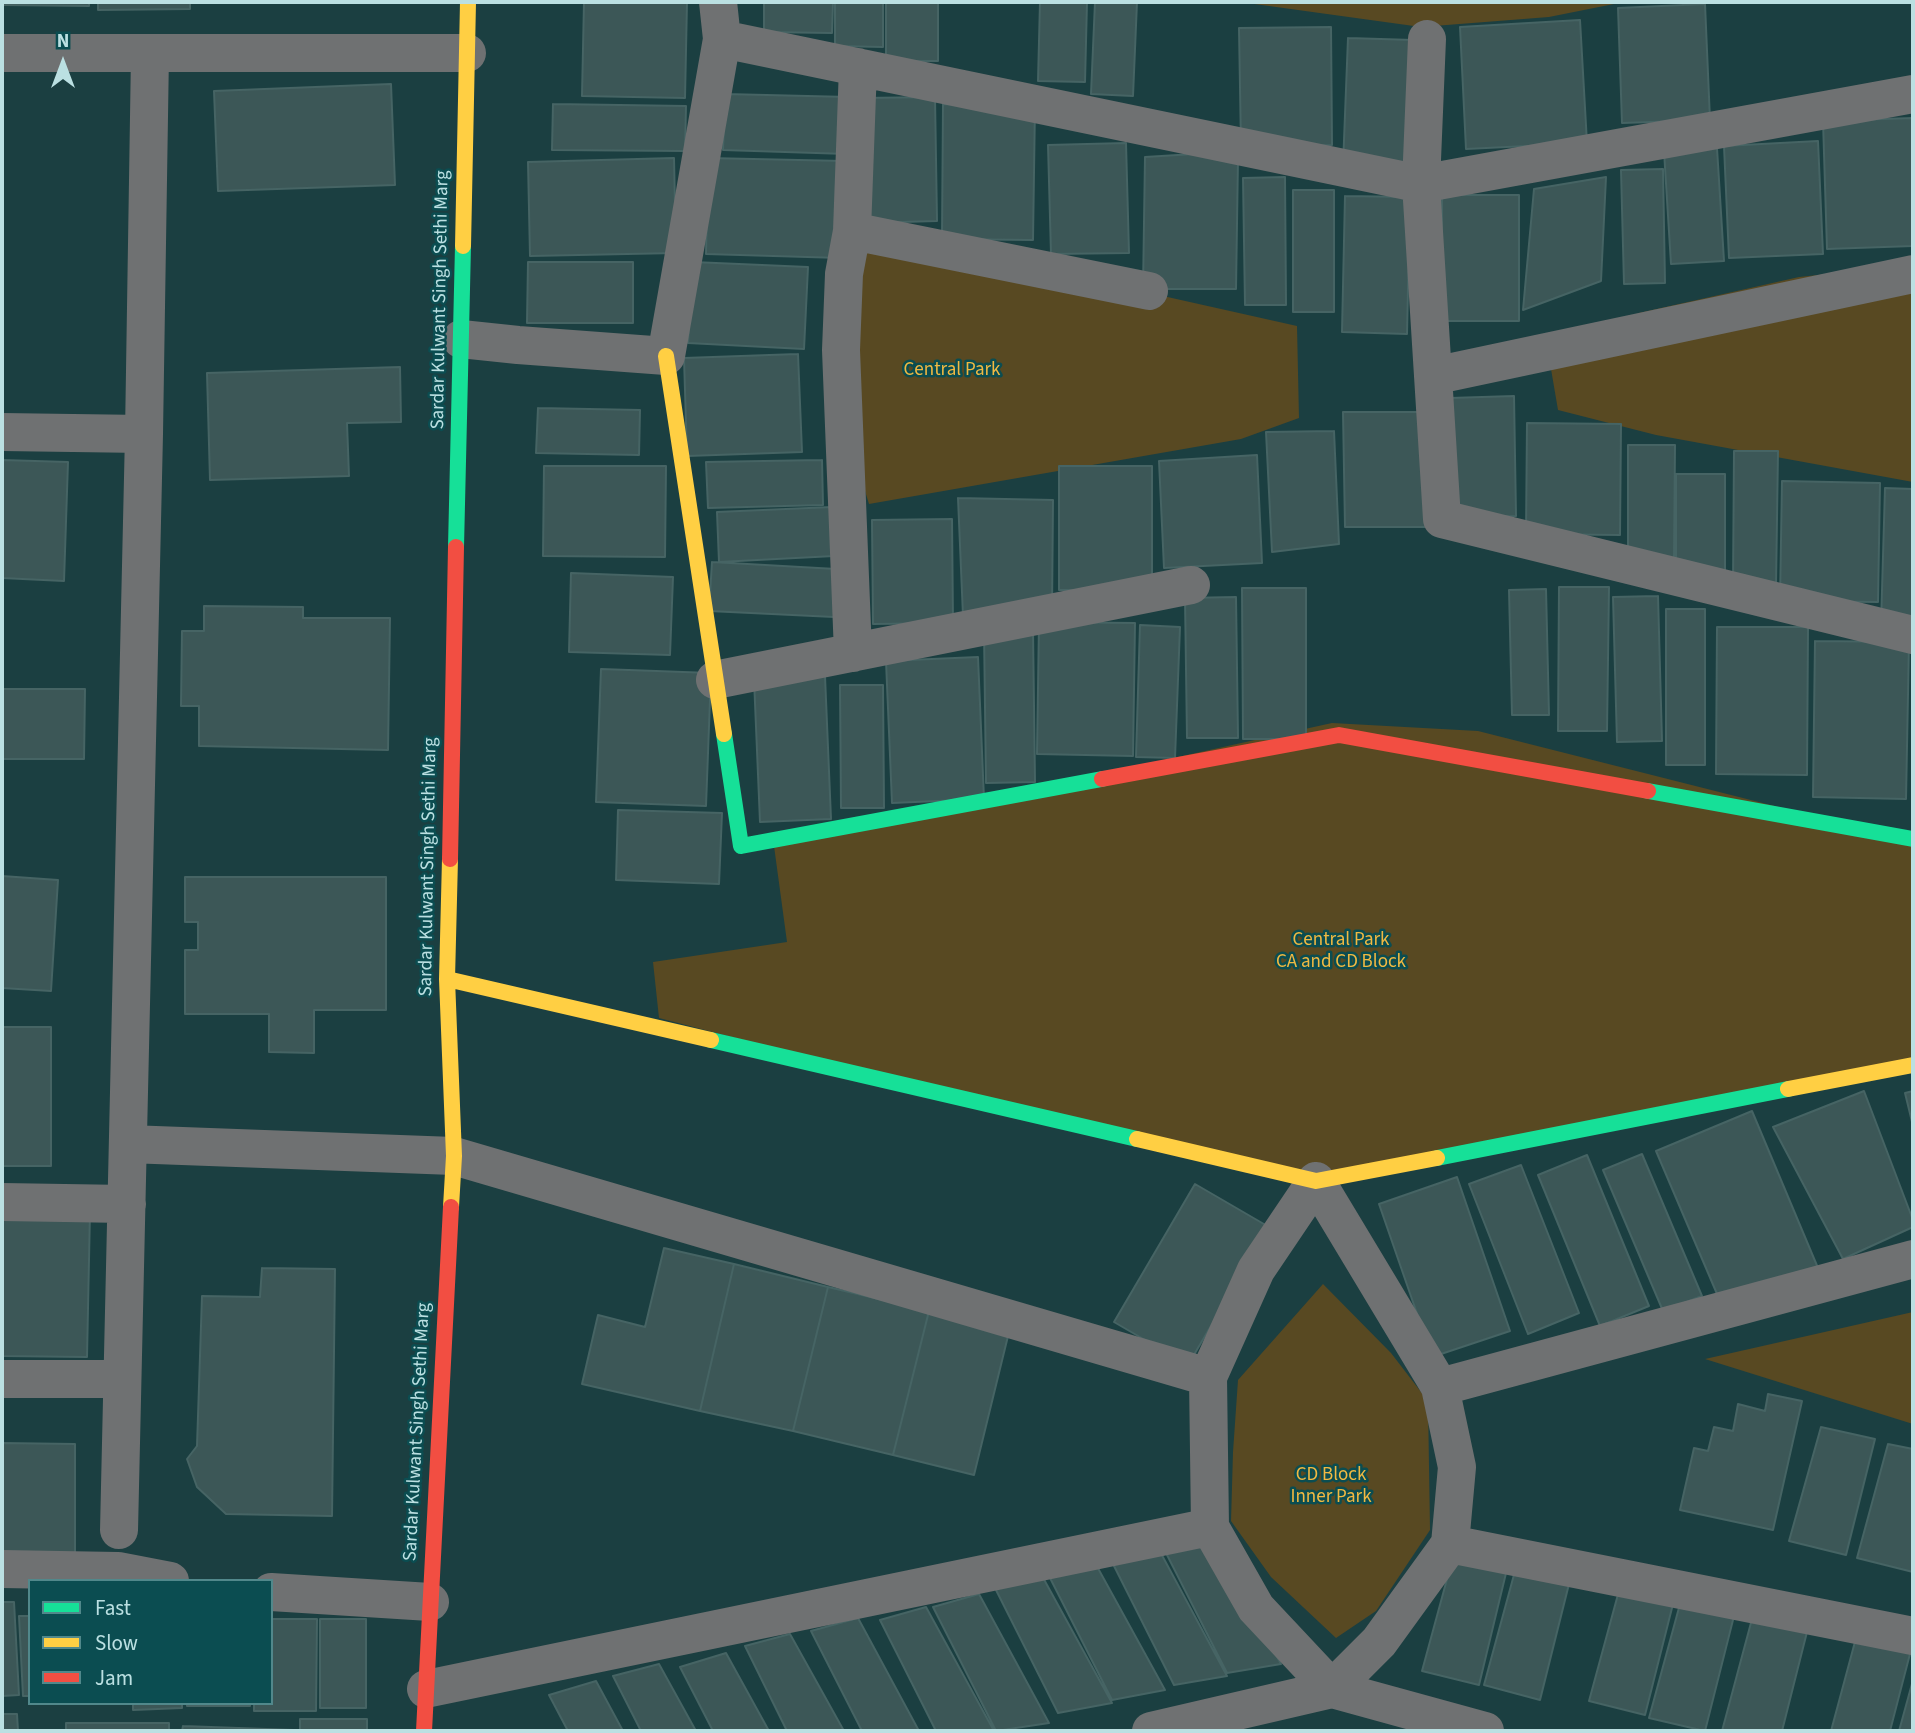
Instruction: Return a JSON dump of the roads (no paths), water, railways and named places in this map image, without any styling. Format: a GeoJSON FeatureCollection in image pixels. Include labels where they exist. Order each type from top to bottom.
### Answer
{"type":"FeatureCollection","features":[{"type":"Feature","properties":{"kind":"street","name":"Sardar Kulwant Singh Sethi Marg"},"geometry":{"type":"LineString","coordinates":[[424,1731],[454,1156],[447,979],[468,2]]}},
{"type":"Feature","properties":{"kind":"street"},"geometry":{"type":"LineString","coordinates":[[718,2],[722,39],[666,356],[741,846],[1339,734],[1913,839]]}},
{"type":"Feature","properties":{"kind":"street"},"geometry":{"type":"LineString","coordinates":[[1427,38],[1421,184],[1441,519],[1913,635]]}},
{"type":"Feature","properties":{"kind":"street"},"geometry":{"type":"LineString","coordinates":[[722,39],[1421,184],[1913,94]]}},
{"type":"Feature","properties":{"kind":"street"},"geometry":{"type":"LineString","coordinates":[[2,53],[467,53]]}},
{"type":"Feature","properties":{"kind":"street"},"geometry":{"type":"LineString","coordinates":[[119,1531],[150,53]]}},
{"type":"Feature","properties":{"kind":"street"},"geometry":{"type":"LineString","coordinates":[[853,653],[841,351],[844,274],[852,231],[858,67]]}},
{"type":"Feature","properties":{"kind":"street"},"geometry":{"type":"LineString","coordinates":[[852,231],[1149,291]]}},
{"type":"Feature","properties":{"kind":"street"},"geometry":{"type":"LineString","coordinates":[[1433,376],[1913,274]]}},
{"type":"Feature","properties":{"kind":"street"},"geometry":{"type":"LineString","coordinates":[[461,339],[666,356]]}},
{"type":"Feature","properties":{"kind":"street"},"geometry":{"type":"LineString","coordinates":[[2,432],[144,434]]}},
{"type":"Feature","properties":{"kind":"street"},"geometry":{"type":"LineString","coordinates":[[715,680],[1191,585]]}},
{"type":"Feature","properties":{"kind":"street"},"geometry":{"type":"LineString","coordinates":[[447,979],[1316,1181],[1913,1065]]}},
{"type":"Feature","properties":{"kind":"street"},"geometry":{"type":"LineString","coordinates":[[128,1144],[454,1156],[1208,1377]]}},
{"type":"Feature","properties":{"kind":"street"},"geometry":{"type":"LineString","coordinates":[[1316,1181],[1256,1270],[1208,1377],[1210,1527],[1256,1608],[1332,1689]]}},
{"type":"Feature","properties":{"kind":"street"},"geometry":{"type":"LineString","coordinates":[[1316,1181],[1440,1387],[1457,1467],[1450,1544],[1379,1642],[1332,1689]]}},
{"type":"Feature","properties":{"kind":"street"},"geometry":{"type":"LineString","coordinates":[[2,1202],[127,1203]]}},
{"type":"Feature","properties":{"kind":"street"},"geometry":{"type":"LineString","coordinates":[[1440,1387],[1913,1259]]}},
{"type":"Feature","properties":{"kind":"street"},"geometry":{"type":"LineString","coordinates":[[2,1379],[122,1379]]}},
{"type":"Feature","properties":{"kind":"street"},"geometry":{"type":"LineString","coordinates":[[426,1689],[1210,1527]]}},
{"type":"Feature","properties":{"kind":"street"},"geometry":{"type":"LineString","coordinates":[[1450,1544],[1913,1636]]}},
{"type":"Feature","properties":{"kind":"street"},"geometry":{"type":"LineString","coordinates":[[2,1569],[118,1571],[160,1579]]}},
{"type":"Feature","properties":{"kind":"street"},"geometry":{"type":"LineString","coordinates":[[273,1592],[430,1602]]}},
{"type":"Feature","properties":{"kind":"street"},"geometry":{"type":"LineString","coordinates":[[1151,1731],[1332,1689],[1485,1731]]}},
{"type":"Feature","properties":{"kind":"park label","name":"Central Park"},"geometry":{"type":"Point","coordinates":[952,371]}},
{"type":"Feature","properties":{"kind":"park label","name":"Central Park CA and CD Block"},"geometry":{"type":"Point","coordinates":[1341,952]}},
{"type":"Feature","properties":{"kind":"park label","name":"CD Block Inner Park"},"geometry":{"type":"Point","coordinates":[1331,1487]}}]}
